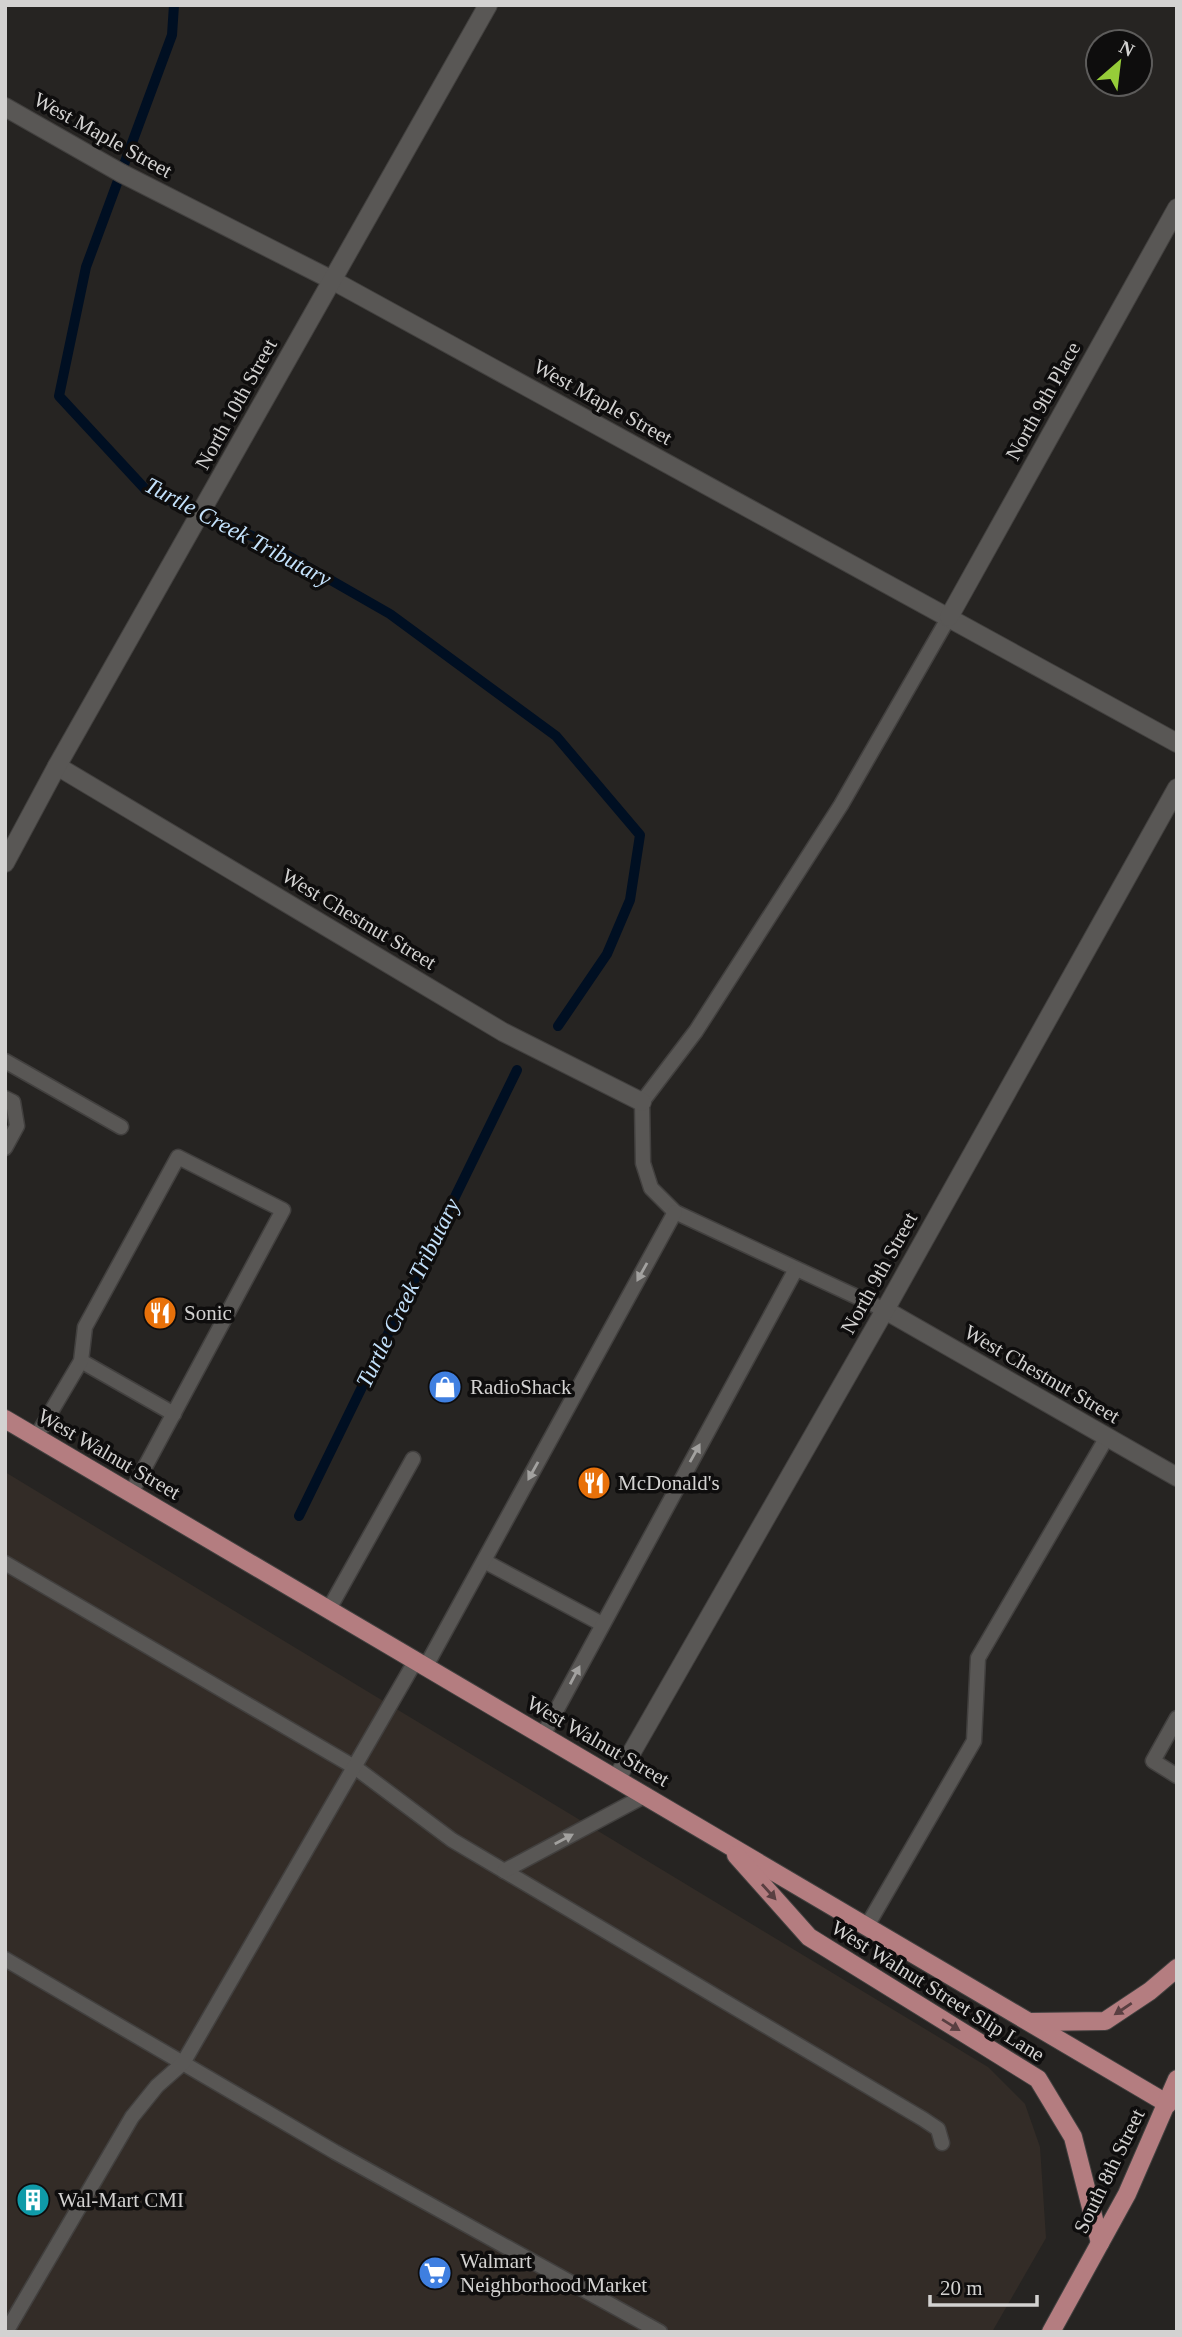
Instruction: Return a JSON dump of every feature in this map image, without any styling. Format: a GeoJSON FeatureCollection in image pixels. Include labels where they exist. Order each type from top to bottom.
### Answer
{"type":"FeatureCollection","features":[{"type":"Feature","properties":{"kind":"main road","name":"West Walnut Street"},"geometry":{"type":"LineString","coordinates":[[5,1419],[1168,2104]]}},
{"type":"Feature","properties":{"kind":"main road","name":"West Walnut Street Slip Lane"},"geometry":{"type":"LineString","coordinates":[[724,1841],[809,1937],[1038,2079],[1073,2137],[1100,2243]]}},
{"type":"Feature","properties":{"kind":"main road"},"geometry":{"type":"LineString","coordinates":[[1030,2022],[1105,2021],[1150,1991],[1177,1968]]}},
{"type":"Feature","properties":{"kind":"main road","name":"South 8th Street"},"geometry":{"type":"LineString","coordinates":[[1051,2332],[1127,2194],[1177,2079]]}},
{"type":"Feature","properties":{"kind":"street","name":"North 10th Street"},"geometry":{"type":"LineString","coordinates":[[5,863],[57,766],[488,5]]}},
{"type":"Feature","properties":{"kind":"street","name":"West Maple Street"},"geometry":{"type":"LineString","coordinates":[[5,107],[121,173],[332,280],[1177,743]]}},
{"type":"Feature","properties":{"kind":"street","name":"North 9th Place"},"geometry":{"type":"LineString","coordinates":[[949,617],[1177,208]]}},
{"type":"Feature","properties":{"kind":"street","name":"West Chestnut Street"},"geometry":{"type":"LineString","coordinates":[[57,766],[503,1032],[642,1102]]}},
{"type":"Feature","properties":{"kind":"street","name":"North 9th Street"},"geometry":{"type":"LineString","coordinates":[[617,1779],[885,1310],[1177,788]]}},
{"type":"Feature","properties":{"kind":"street","name":"West Chestnut Street"},"geometry":{"type":"LineString","coordinates":[[885,1310],[1177,1477]]}},
{"type":"Feature","properties":{"kind":"lane"},"geometry":{"type":"LineString","coordinates":[[885,1310],[675,1212],[651,1188],[643,1163],[642,1102],[696,1031],[814,847],[949,617]]}},
{"type":"Feature","properties":{"kind":"lane"},"geometry":{"type":"LineString","coordinates":[[5,1061],[121,1126]]}},
{"type":"Feature","properties":{"kind":"lane"},"geometry":{"type":"LineString","coordinates":[[5,1098],[13,1102],[17,1126],[5,1147]]}},
{"type":"Feature","properties":{"kind":"lane"},"geometry":{"type":"LineString","coordinates":[[36,1437],[81,1361],[85,1327],[178,1157],[283,1210],[131,1493]]}},
{"type":"Feature","properties":{"kind":"lane"},"geometry":{"type":"LineString","coordinates":[[6,2332],[131,2117],[157,2086],[183,2063],[356,1768],[484,1560],[675,1212]]}},
{"type":"Feature","properties":{"kind":"lane"},"geometry":{"type":"LineString","coordinates":[[542,1735],[796,1269]]}},
{"type":"Feature","properties":{"kind":"lane"},"geometry":{"type":"LineString","coordinates":[[81,1361],[174,1414]]}},
{"type":"Feature","properties":{"kind":"lane"},"geometry":{"type":"LineString","coordinates":[[867,1926],[974,1741],[978,1658],[1107,1437]]}},
{"type":"Feature","properties":{"kind":"lane"},"geometry":{"type":"LineString","coordinates":[[329,1609],[413,1459]]}},
{"type":"Feature","properties":{"kind":"lane"},"geometry":{"type":"LineString","coordinates":[[484,1560],[602,1624]]}},
{"type":"Feature","properties":{"kind":"lane"},"geometry":{"type":"LineString","coordinates":[[5,1563],[356,1768],[452,1840],[923,2119],[938,2129],[942,2143]]}},
{"type":"Feature","properties":{"kind":"lane"},"geometry":{"type":"LineString","coordinates":[[1177,1718],[1153,1761],[1177,1776]]}},
{"type":"Feature","properties":{"kind":"lane"},"geometry":{"type":"LineString","coordinates":[[504,1871],[646,1795]]}},
{"type":"Feature","properties":{"kind":"lane"},"geometry":{"type":"LineString","coordinates":[[5,1959],[335,2152],[660,2332]]}},
{"type":"Feature","properties":{"kind":"shaded area"},"geometry":{"type":"Polygon","coordinates":[[[5,1472],[988,2067],[1025,2104],[1040,2147],[1046,2238],[992,2332],[5,2332],[5,1472]]]}},
{"type":"Feature","properties":{"kind":"waterway","name":"Turtle Creek Tributary"},"geometry":{"type":"LineString","coordinates":[[174,5],[172,35],[86,267],[59,396],[146,490],[259,539],[390,614],[556,736],[640,835],[630,900],[607,954],[558,1026]]}},
{"type":"Feature","properties":{"kind":"waterway","name":"Turtle Creek Tributary"},"geometry":{"type":"LineString","coordinates":[[299,1516],[517,1070]]}},
{"type":"Feature","properties":{"kind":"place","name":"Sonic"},"geometry":{"type":"Point","coordinates":[160,1313]}},
{"type":"Feature","properties":{"kind":"place","name":"RadioShack"},"geometry":{"type":"Point","coordinates":[445,1387]}},
{"type":"Feature","properties":{"kind":"place","name":"McDonald's"},"geometry":{"type":"Point","coordinates":[594,1483]}},
{"type":"Feature","properties":{"kind":"place","name":"Wal-Mart CMI"},"geometry":{"type":"Point","coordinates":[33,2200]}},
{"type":"Feature","properties":{"kind":"place","name":"Walmart Neighborhood Market"},"geometry":{"type":"Point","coordinates":[435,2273]}}]}
